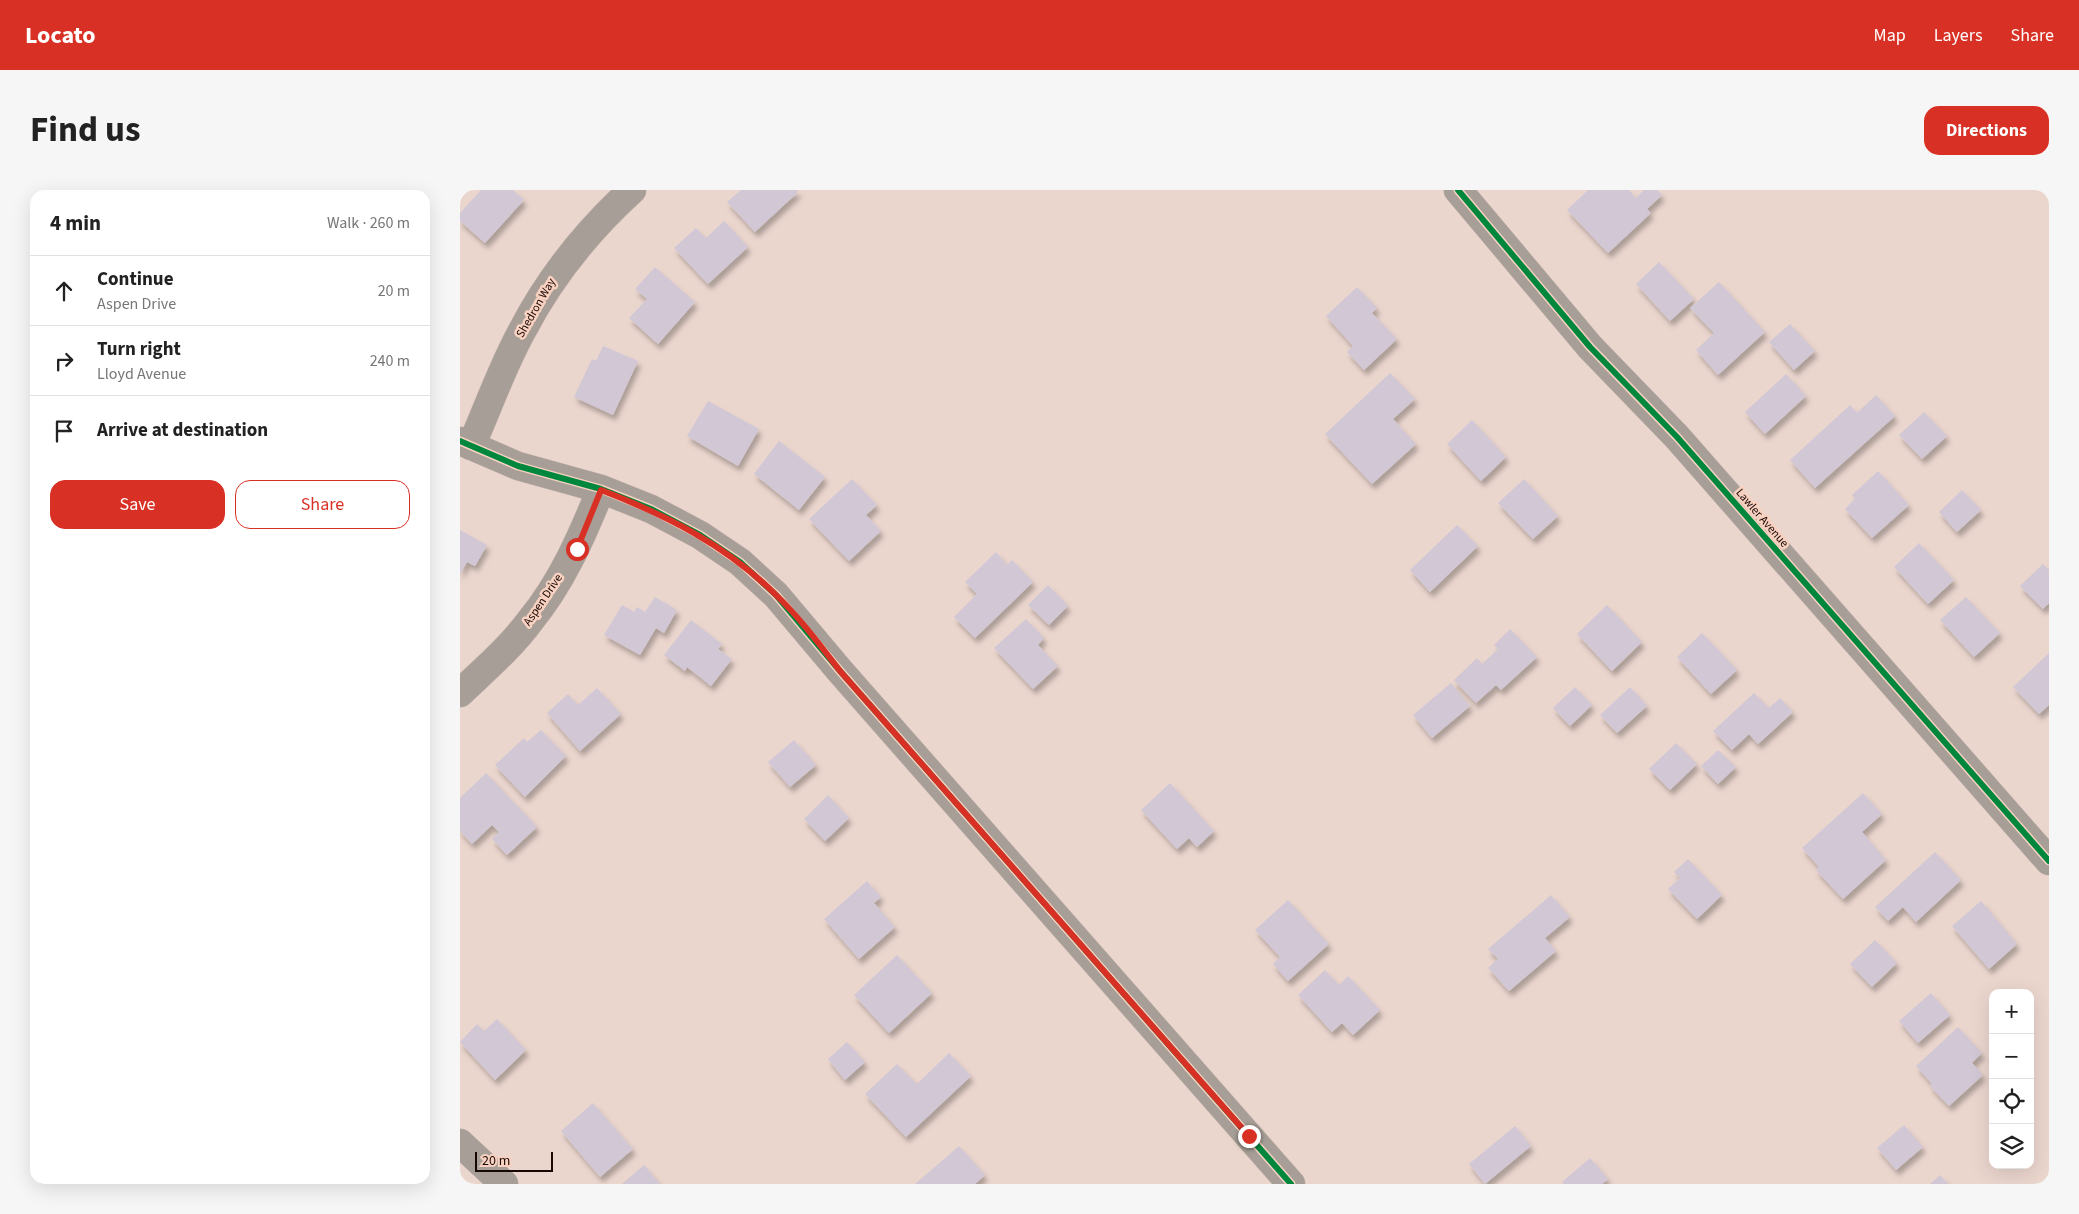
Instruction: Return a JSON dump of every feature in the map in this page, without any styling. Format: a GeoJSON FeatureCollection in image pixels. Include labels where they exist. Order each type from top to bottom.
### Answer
{"type":"FeatureCollection","features":[{"type":"Feature","properties":{"kind":"street","name":"Shedron Way"},"geometry":{"type":"LineString","coordinates":[[466,443],[521,332],[543,293],[562,265],[595,226],[632,190]]}},
{"type":"Feature","properties":{"kind":"street","name":"Lawler Avenue"},"geometry":{"type":"LineString","coordinates":[[1458,190],[1590,347],[1676,437],[2049,861]]}},
{"type":"Feature","properties":{"kind":"street"},"geometry":{"type":"LineString","coordinates":[[466,443],[518,466],[601,490],[651,510],[700,535],[740,562],[776,595],[1291,1184]]}},
{"type":"Feature","properties":{"kind":"street","name":"Aspen Drive"},"geometry":{"type":"LineString","coordinates":[[460,693],[499,656],[546,601],[577,549],[601,490]]}},
{"type":"Feature","properties":{"kind":"street"},"geometry":{"type":"LineString","coordinates":[[460,1143],[504,1184]]}},
{"type":"Feature","properties":{"kind":"building"},"geometry":{"type":"Polygon","coordinates":[[[481,190],[513,190],[524,200],[485,243],[460,221],[460,213],[481,190]]]}},
{"type":"Feature","properties":{"kind":"building"},"geometry":{"type":"Polygon","coordinates":[[[741,190],[797,190],[798,192],[755,232],[727,202],[741,190]]]}},
{"type":"Feature","properties":{"kind":"building"},"geometry":{"type":"Polygon","coordinates":[[[1588,190],[1629,190],[1636,198],[1644,190],[1657,190],[1662,195],[1647,209],[1651,213],[1608,253],[1567,210],[1588,190]]]}},
{"type":"Feature","properties":{"kind":"building"},"geometry":{"type":"Polygon","coordinates":[[[724,221],[748,247],[708,284],[674,248],[696,228],[706,238],[724,221]]]}},
{"type":"Feature","properties":{"kind":"building"},"geometry":{"type":"Polygon","coordinates":[[[1659,262],[1694,299],[1670,321],[1636,284],[1659,262]]]}},
{"type":"Feature","properties":{"kind":"building"},"geometry":{"type":"Polygon","coordinates":[[[655,267],[695,302],[658,344],[629,318],[647,299],[635,289],[655,267]]]}},
{"type":"Feature","properties":{"kind":"building"},"geometry":{"type":"Polygon","coordinates":[[[1719,282],[1765,332],[1718,375],[1696,350],[1714,333],[1690,308],[1719,282]]]}},
{"type":"Feature","properties":{"kind":"building"},"geometry":{"type":"Polygon","coordinates":[[[1357,287],[1377,308],[1372,313],[1397,339],[1364,370],[1347,352],[1353,346],[1326,316],[1357,287]]]}},
{"type":"Feature","properties":{"kind":"building"},"geometry":{"type":"Polygon","coordinates":[[[1790,324],[1815,351],[1794,370],[1769,342],[1790,324]]]}},
{"type":"Feature","properties":{"kind":"building"},"geometry":{"type":"Polygon","coordinates":[[[603,346],[638,361],[613,415],[574,397],[592,359],[596,361],[603,346]]]}},
{"type":"Feature","properties":{"kind":"building"},"geometry":{"type":"Polygon","coordinates":[[[1390,373],[1415,399],[1393,419],[1416,444],[1372,484],[1325,434],[1390,373]]]}},
{"type":"Feature","properties":{"kind":"building"},"geometry":{"type":"Polygon","coordinates":[[[1786,374],[1806,396],[1765,434],[1745,412],[1786,374]]]}},
{"type":"Feature","properties":{"kind":"building"},"geometry":{"type":"Polygon","coordinates":[[[1876,395],[1895,416],[1815,488],[1790,460],[1850,405],[1857,413],[1876,395]]]}},
{"type":"Feature","properties":{"kind":"building"},"geometry":{"type":"Polygon","coordinates":[[[708,401],[759,429],[738,466],[687,436],[708,401]]]}},
{"type":"Feature","properties":{"kind":"building"},"geometry":{"type":"Polygon","coordinates":[[[1924,412],[1947,436],[1922,459],[1899,435],[1924,412]]]}},
{"type":"Feature","properties":{"kind":"building"},"geometry":{"type":"Polygon","coordinates":[[[1472,420],[1506,457],[1481,481],[1447,444],[1472,420]]]}},
{"type":"Feature","properties":{"kind":"building"},"geometry":{"type":"Polygon","coordinates":[[[779,441],[825,477],[799,510],[754,474],[779,441]]]}},
{"type":"Feature","properties":{"kind":"building"},"geometry":{"type":"Polygon","coordinates":[[[1878,471],[1909,505],[1872,538],[1845,509],[1855,499],[1852,495],[1878,471]]]}},
{"type":"Feature","properties":{"kind":"building"},"geometry":{"type":"Polygon","coordinates":[[[852,479],[877,505],[866,515],[881,531],[849,561],[809,519],[852,479]]]}},
{"type":"Feature","properties":{"kind":"building"},"geometry":{"type":"Polygon","coordinates":[[[1524,479],[1558,516],[1533,539],[1498,503],[1524,479]]]}},
{"type":"Feature","properties":{"kind":"building"},"geometry":{"type":"Polygon","coordinates":[[[1962,490],[1981,510],[1957,532],[1939,512],[1962,490]]]}},
{"type":"Feature","properties":{"kind":"building"},"geometry":{"type":"Polygon","coordinates":[[[1457,525],[1478,546],[1430,592],[1410,570],[1457,525]]]}},
{"type":"Feature","properties":{"kind":"building"},"geometry":{"type":"Polygon","coordinates":[[[460,530],[487,545],[475,566],[467,562],[460,574],[460,530]]]}},
{"type":"Feature","properties":{"kind":"building"},"geometry":{"type":"Polygon","coordinates":[[[1919,543],[1954,580],[1928,604],[1894,567],[1919,543]]]}},
{"type":"Feature","properties":{"kind":"building"},"geometry":{"type":"Polygon","coordinates":[[[996,552],[1007,565],[1012,560],[1033,582],[975,638],[954,617],[977,594],[965,582],[996,552]]]}},
{"type":"Feature","properties":{"kind":"building"},"geometry":{"type":"Polygon","coordinates":[[[2043,564],[2049,570],[2049,603],[2043,609],[2020,586],[2043,564]]]}},
{"type":"Feature","properties":{"kind":"building"},"geometry":{"type":"Polygon","coordinates":[[[1048,585],[1068,606],[1049,625],[1028,605],[1048,585]]]}},
{"type":"Feature","properties":{"kind":"building"},"geometry":{"type":"Polygon","coordinates":[[[655,597],[677,610],[664,633],[656,628],[640,655],[604,635],[622,605],[634,612],[637,607],[645,612],[655,597]]]}},
{"type":"Feature","properties":{"kind":"building"},"geometry":{"type":"Polygon","coordinates":[[[1966,597],[2000,633],[1974,657],[1940,620],[1966,597]]]}},
{"type":"Feature","properties":{"kind":"building"},"geometry":{"type":"Polygon","coordinates":[[[1607,605],[1642,642],[1612,671],[1577,634],[1607,605]]]}},
{"type":"Feature","properties":{"kind":"building"},"geometry":{"type":"Polygon","coordinates":[[[1026,619],[1044,638],[1038,645],[1058,666],[1033,689],[994,648],[1026,619]]]}},
{"type":"Feature","properties":{"kind":"building"},"geometry":{"type":"Polygon","coordinates":[[[691,620],[722,644],[718,649],[732,659],[711,686],[687,667],[685,671],[664,655],[691,620]]]}},
{"type":"Feature","properties":{"kind":"building"},"geometry":{"type":"Polygon","coordinates":[[[1510,629],[1537,657],[1501,690],[1496,685],[1476,703],[1454,680],[1477,658],[1482,664],[1498,649],[1494,645],[1510,629]]]}},
{"type":"Feature","properties":{"kind":"building"},"geometry":{"type":"Polygon","coordinates":[[[1702,633],[1737,670],[1711,694],[1677,657],[1702,633]]]}},
{"type":"Feature","properties":{"kind":"building"},"geometry":{"type":"Polygon","coordinates":[[[2049,653],[2049,705],[2039,714],[2013,687],[2049,653]]]}},
{"type":"Feature","properties":{"kind":"building"},"geometry":{"type":"Polygon","coordinates":[[[1451,683],[1470,706],[1432,738],[1413,715],[1451,683]]]}},
{"type":"Feature","properties":{"kind":"building"},"geometry":{"type":"Polygon","coordinates":[[[1575,687],[1592,705],[1570,726],[1553,708],[1575,687]]]}},
{"type":"Feature","properties":{"kind":"building"},"geometry":{"type":"Polygon","coordinates":[[[1630,687],[1647,706],[1617,733],[1600,715],[1630,687]]]}},
{"type":"Feature","properties":{"kind":"building"},"geometry":{"type":"Polygon","coordinates":[[[597,688],[621,714],[580,751],[547,713],[568,694],[578,705],[597,688]]]}},
{"type":"Feature","properties":{"kind":"building"},"geometry":{"type":"Polygon","coordinates":[[[1754,693],[1769,708],[1780,698],[1793,712],[1758,744],[1749,734],[1732,750],[1713,731],[1754,693]]]}},
{"type":"Feature","properties":{"kind":"building"},"geometry":{"type":"Polygon","coordinates":[[[541,730],[566,756],[525,797],[495,765],[524,738],[527,742],[541,730]]]}},
{"type":"Feature","properties":{"kind":"building"},"geometry":{"type":"Polygon","coordinates":[[[794,740],[816,765],[790,787],[768,762],[794,740]]]}},
{"type":"Feature","properties":{"kind":"building"},"geometry":{"type":"Polygon","coordinates":[[[1676,743],[1697,764],[1670,790],[1649,769],[1676,743]]]}},
{"type":"Feature","properties":{"kind":"building"},"geometry":{"type":"Polygon","coordinates":[[[1718,750],[1736,767],[1718,784],[1701,766],[1718,750]]]}},
{"type":"Feature","properties":{"kind":"building"},"geometry":{"type":"Polygon","coordinates":[[[486,773],[537,827],[507,855],[492,839],[499,832],[492,825],[472,844],[460,831],[460,798],[486,773]]]}},
{"type":"Feature","properties":{"kind":"building"},"geometry":{"type":"Polygon","coordinates":[[[1170,783],[1214,831],[1197,847],[1189,838],[1177,849],[1141,810],[1170,783]]]}},
{"type":"Feature","properties":{"kind":"building"},"geometry":{"type":"Polygon","coordinates":[[[1863,793],[1882,814],[1862,832],[1886,860],[1843,899],[1816,870],[1819,867],[1802,848],[1863,793]]]}},
{"type":"Feature","properties":{"kind":"building"},"geometry":{"type":"Polygon","coordinates":[[[828,795],[849,818],[825,841],[804,819],[828,795]]]}},
{"type":"Feature","properties":{"kind":"building"},"geometry":{"type":"Polygon","coordinates":[[[1935,852],[1961,880],[1916,922],[1903,907],[1888,921],[1875,907],[1935,852]]]}},
{"type":"Feature","properties":{"kind":"building"},"geometry":{"type":"Polygon","coordinates":[[[1688,859],[1722,895],[1697,919],[1668,889],[1680,878],[1674,872],[1688,859]]]}},
{"type":"Feature","properties":{"kind":"building"},"geometry":{"type":"Polygon","coordinates":[[[867,881],[881,897],[874,903],[895,927],[859,959],[824,919],[867,881]]]}},
{"type":"Feature","properties":{"kind":"building"},"geometry":{"type":"Polygon","coordinates":[[[1551,895],[1570,917],[1545,938],[1556,951],[1509,991],[1488,968],[1498,959],[1488,949],[1551,895]]]}},
{"type":"Feature","properties":{"kind":"building"},"geometry":{"type":"Polygon","coordinates":[[[1288,900],[1329,944],[1288,981],[1273,964],[1280,957],[1255,930],[1288,900]]]}},
{"type":"Feature","properties":{"kind":"building"},"geometry":{"type":"Polygon","coordinates":[[[1981,901],[2017,944],[1989,969],[1952,926],[1981,901]]]}},
{"type":"Feature","properties":{"kind":"building"},"geometry":{"type":"Polygon","coordinates":[[[1875,940],[1897,963],[1872,987],[1850,964],[1875,940]]]}},
{"type":"Feature","properties":{"kind":"building"},"geometry":{"type":"Polygon","coordinates":[[[897,955],[932,993],[889,1033],[854,995],[897,955]]]}},
{"type":"Feature","properties":{"kind":"building"},"geometry":{"type":"Polygon","coordinates":[[[1325,970],[1339,985],[1348,976],[1380,1010],[1353,1035],[1342,1023],[1332,1032],[1298,995],[1325,970]]]}},
{"type":"Feature","properties":{"kind":"building"},"geometry":{"type":"Polygon","coordinates":[[[1931,993],[1950,1015],[1918,1043],[1899,1021],[1931,993]]]}},
{"type":"Feature","properties":{"kind":"building"},"geometry":{"type":"Polygon","coordinates":[[[497,1019],[526,1050],[495,1080],[460,1042],[477,1024],[484,1031],[497,1019]]]}},
{"type":"Feature","properties":{"kind":"building"},"geometry":{"type":"Polygon","coordinates":[[[1958,1027],[1982,1053],[1972,1063],[1983,1075],[1949,1106],[1930,1086],[1932,1084],[1916,1066],[1958,1027]]]}},
{"type":"Feature","properties":{"kind":"building"},"geometry":{"type":"Polygon","coordinates":[[[847,1042],[865,1062],[845,1080],[828,1059],[847,1042]]]}},
{"type":"Feature","properties":{"kind":"building"},"geometry":{"type":"Polygon","coordinates":[[[949,1053],[971,1076],[906,1137],[865,1094],[897,1064],[917,1084],[949,1053]]]}},
{"type":"Feature","properties":{"kind":"building"},"geometry":{"type":"Polygon","coordinates":[[[593,1103],[633,1149],[600,1177],[561,1131],[593,1103]]]}},
{"type":"Feature","properties":{"kind":"building"},"geometry":{"type":"Polygon","coordinates":[[[1904,1125],[1923,1147],[1896,1170],[1877,1148],[1904,1125]]]}},
{"type":"Feature","properties":{"kind":"building"},"geometry":{"type":"Polygon","coordinates":[[[1515,1126],[1531,1146],[1485,1184],[1469,1164],[1515,1126]]]}},
{"type":"Feature","properties":{"kind":"building"},"geometry":{"type":"Polygon","coordinates":[[[959,1146],[985,1175],[975,1184],[915,1184],[959,1146]]]}},
{"type":"Feature","properties":{"kind":"building"},"geometry":{"type":"Polygon","coordinates":[[[1590,1158],[1608,1179],[1602,1184],[1564,1184],[1562,1182],[1590,1158]]]}},
{"type":"Feature","properties":{"kind":"building"},"geometry":{"type":"Polygon","coordinates":[[[644,1165],[660,1184],[622,1184],[644,1165]]]}},
{"type":"Feature","properties":{"kind":"building"},"geometry":{"type":"Polygon","coordinates":[[[1940,1175],[1948,1184],[1930,1184],[1940,1175]]]}},
{"type":"Feature","properties":{"kind":"cycle path"},"geometry":{"type":"LineString","coordinates":[[1458,190],[1590,347],[1677,437],[2049,861]]}},
{"type":"Feature","properties":{"kind":"cycle path"},"geometry":{"type":"LineString","coordinates":[[460,441],[518,466],[601,489],[651,509],[700,535],[740,562],[776,595],[840,671],[1291,1184]]}},
{"type":"Feature","properties":{"kind":"route"},"geometry":{"type":"LineString","coordinates":[[577,549],[601,490],[651,510],[700,535],[740,562],[776,595],[798,619],[840,671],[1249,1136]]}}]}
